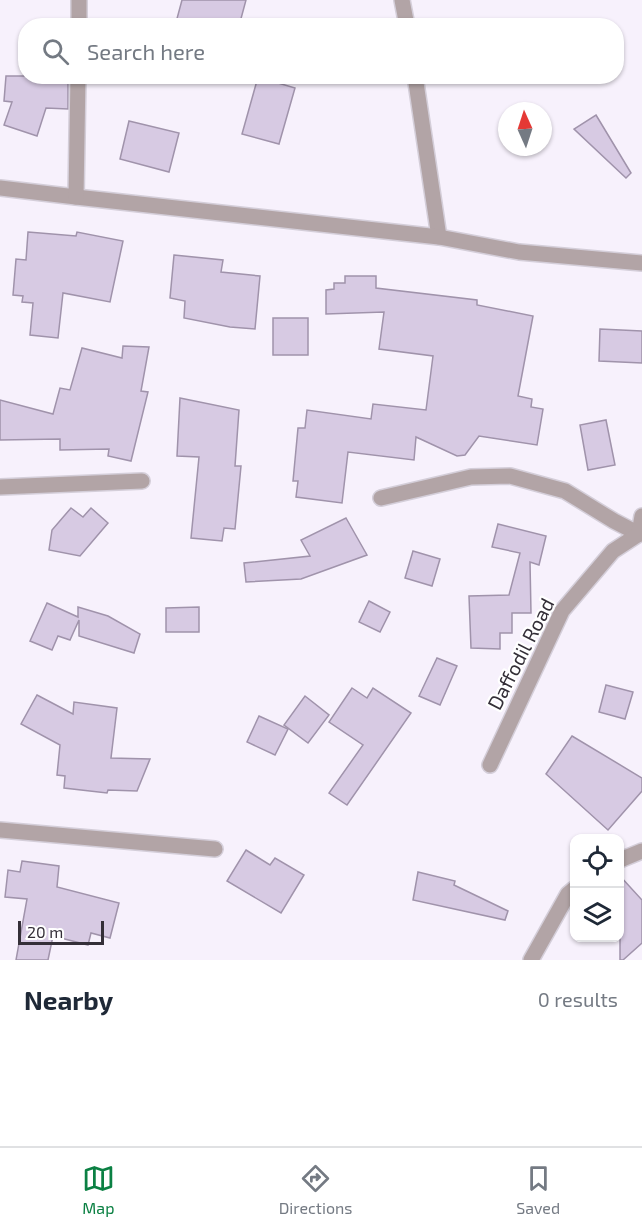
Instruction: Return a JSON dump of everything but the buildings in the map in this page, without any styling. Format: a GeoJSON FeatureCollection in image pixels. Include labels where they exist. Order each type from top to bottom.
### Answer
{"type":"FeatureCollection","features":[{"type":"Feature","properties":{"kind":"street"},"geometry":{"type":"LineString","coordinates":[[78,18],[79,0]]}},
{"type":"Feature","properties":{"kind":"street"},"geometry":{"type":"LineString","coordinates":[[402,0],[405,18]]}},
{"type":"Feature","properties":{"kind":"street"},"geometry":{"type":"LineString","coordinates":[[76,198],[78,84]]}},
{"type":"Feature","properties":{"kind":"street"},"geometry":{"type":"LineString","coordinates":[[416,84],[439,237]]}},
{"type":"Feature","properties":{"kind":"street"},"geometry":{"type":"LineString","coordinates":[[0,188],[439,237],[519,252],[642,262]]}},
{"type":"Feature","properties":{"kind":"street"},"geometry":{"type":"LineString","coordinates":[[381,498],[471,477],[510,476],[565,491],[614,521],[641,534],[642,516]]}},
{"type":"Feature","properties":{"kind":"street"},"geometry":{"type":"LineString","coordinates":[[0,488],[142,481]]}},
{"type":"Feature","properties":{"kind":"street","name":"Daffodil Road"},"geometry":{"type":"LineString","coordinates":[[490,765],[562,611],[613,551],[641,534]]}},
{"type":"Feature","properties":{"kind":"street"},"geometry":{"type":"LineString","coordinates":[[0,830],[215,849]]}},
{"type":"Feature","properties":{"kind":"street"},"geometry":{"type":"LineString","coordinates":[[624,858],[642,851]]}},
{"type":"Feature","properties":{"kind":"street"},"geometry":{"type":"LineString","coordinates":[[531,960],[570,892]]}}]}
